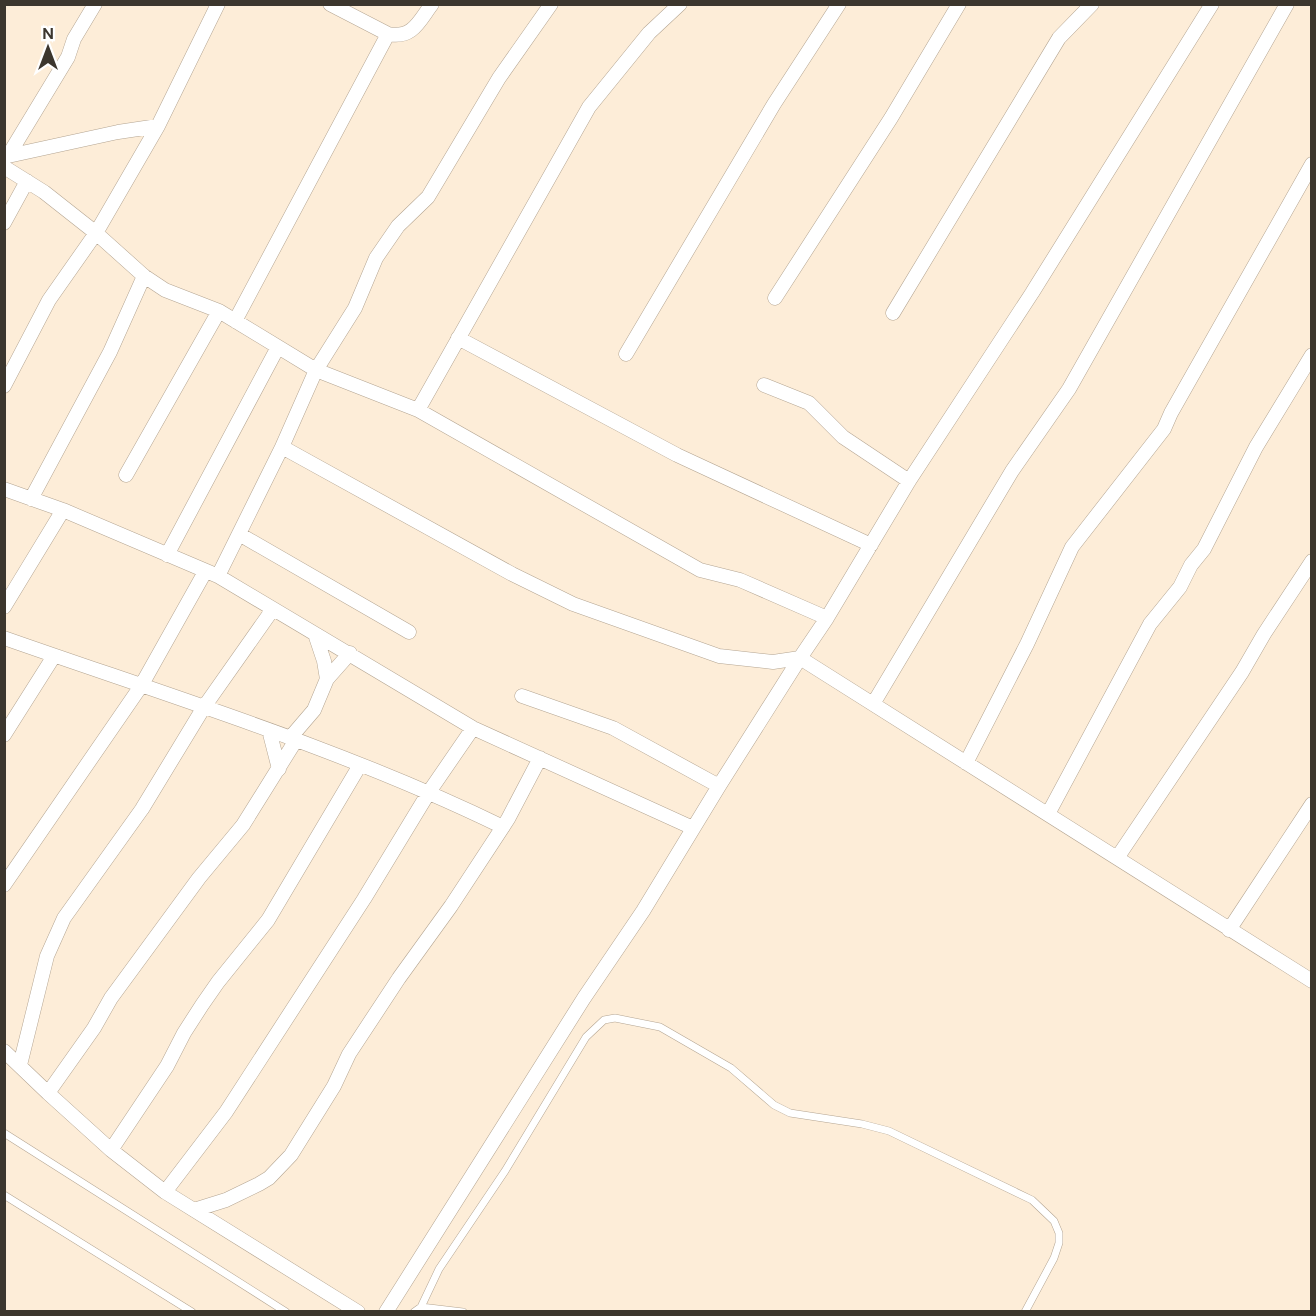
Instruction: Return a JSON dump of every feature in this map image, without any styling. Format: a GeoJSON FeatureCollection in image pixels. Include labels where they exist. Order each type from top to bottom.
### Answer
{"type":"FeatureCollection","features":[{"type":"Feature","properties":{"kind":"street"},"geometry":{"type":"LineString","coordinates":[[6,161],[68,57],[74,39],[94,4]]}},
{"type":"Feature","properties":{"kind":"street"},"geometry":{"type":"LineString","coordinates":[[4,386],[49,300],[96,233],[158,126],[218,4]]}},
{"type":"Feature","properties":{"kind":"street"},"geometry":{"type":"LineString","coordinates":[[330,4],[388,34],[404,35],[413,30],[432,4]]}},
{"type":"Feature","properties":{"kind":"street"},"geometry":{"type":"LineString","coordinates":[[4,885],[141,686],[238,534],[282,447],[316,370],[355,308],[376,258],[398,226],[428,197],[499,78],[551,4]]}},
{"type":"Feature","properties":{"kind":"street"},"geometry":{"type":"LineString","coordinates":[[418,410],[588,107],[649,33],[680,4]]}},
{"type":"Feature","properties":{"kind":"street"},"geometry":{"type":"LineString","coordinates":[[627,354],[774,104],[839,4]]}},
{"type":"Feature","properties":{"kind":"street"},"geometry":{"type":"LineString","coordinates":[[775,298],[891,118],[959,4]]}},
{"type":"Feature","properties":{"kind":"street"},"geometry":{"type":"LineString","coordinates":[[893,313],[1059,38],[1092,4]]}},
{"type":"Feature","properties":{"kind":"street"},"geometry":{"type":"LineString","coordinates":[[386,1311],[584,998],[643,911],[719,786],[827,618],[909,481],[1032,292],[1212,4]]}},
{"type":"Feature","properties":{"kind":"street"},"geometry":{"type":"LineString","coordinates":[[873,704],[1012,471],[1069,389],[1287,4]]}},
{"type":"Feature","properties":{"kind":"street"},"geometry":{"type":"LineString","coordinates":[[235,321],[388,34]]}},
{"type":"Feature","properties":{"kind":"street"},"geometry":{"type":"LineString","coordinates":[[6,161],[118,132],[158,126]]}},
{"type":"Feature","properties":{"kind":"street"},"geometry":{"type":"LineString","coordinates":[[6,161],[27,181],[96,233],[144,276],[165,290],[219,311],[316,370],[418,410],[679,557],[689,565],[714,575],[740,580],[827,618]]}},
{"type":"Feature","properties":{"kind":"street"},"geometry":{"type":"LineString","coordinates":[[966,763],[1027,644],[1072,547],[1164,429],[1311,164]]}},
{"type":"Feature","properties":{"kind":"street"},"geometry":{"type":"LineString","coordinates":[[4,223],[27,181]]}},
{"type":"Feature","properties":{"kind":"street"},"geometry":{"type":"LineString","coordinates":[[32,499],[110,351],[144,276]]}},
{"type":"Feature","properties":{"kind":"street"},"geometry":{"type":"LineString","coordinates":[[126,475],[219,311]]}},
{"type":"Feature","properties":{"kind":"street"},"geometry":{"type":"LineString","coordinates":[[458,338],[677,455],[871,545]]}},
{"type":"Feature","properties":{"kind":"street"},"geometry":{"type":"LineString","coordinates":[[167,555],[278,347]]}},
{"type":"Feature","properties":{"kind":"street"},"geometry":{"type":"LineString","coordinates":[[1047,814],[1150,624],[1180,587],[1191,565],[1204,549],[1256,447],[1311,355]]}},
{"type":"Feature","properties":{"kind":"street"},"geometry":{"type":"LineString","coordinates":[[764,385],[809,403],[843,436],[909,481]]}},
{"type":"Feature","properties":{"kind":"street"},"geometry":{"type":"LineString","coordinates":[[282,447],[512,574],[573,604],[719,656],[773,662],[800,658],[1311,981]]}},
{"type":"Feature","properties":{"kind":"street"},"geometry":{"type":"LineString","coordinates":[[4,489],[63,510],[211,574],[350,653],[473,728],[693,828]]}},
{"type":"Feature","properties":{"kind":"street"},"geometry":{"type":"LineString","coordinates":[[4,607],[63,510]]}},
{"type":"Feature","properties":{"kind":"street"},"geometry":{"type":"LineString","coordinates":[[238,534],[409,632]]}},
{"type":"Feature","properties":{"kind":"street"},"geometry":{"type":"LineString","coordinates":[[1117,858],[1242,672],[1311,561]]}},
{"type":"Feature","properties":{"kind":"street"},"geometry":{"type":"LineString","coordinates":[[20,1065],[47,956],[64,918],[142,809],[204,707],[273,609]]}},
{"type":"Feature","properties":{"kind":"street"},"geometry":{"type":"LineString","coordinates":[[315,634],[327,679]]}},
{"type":"Feature","properties":{"kind":"street"},"geometry":{"type":"LineString","coordinates":[[4,639],[293,739],[429,792],[503,827]]}},
{"type":"Feature","properties":{"kind":"street"},"geometry":{"type":"LineString","coordinates":[[48,1094],[94,1028],[111,998],[199,878],[243,825],[279,769],[293,739],[314,710],[327,679],[350,653]]}},
{"type":"Feature","properties":{"kind":"street"},"geometry":{"type":"LineString","coordinates":[[4,735],[54,656]]}},
{"type":"Feature","properties":{"kind":"street"},"geometry":{"type":"LineString","coordinates":[[522,696],[614,728],[719,786]]}},
{"type":"Feature","properties":{"kind":"street"},"geometry":{"type":"LineString","coordinates":[[165,1192],[226,1112],[364,900],[429,792],[473,728]]}},
{"type":"Feature","properties":{"kind":"street"},"geometry":{"type":"LineString","coordinates":[[269,730],[279,769]]}},
{"type":"Feature","properties":{"kind":"street"},"geometry":{"type":"LineString","coordinates":[[194,1210],[226,1200],[259,1184],[275,1172],[291,1155],[334,1086],[349,1054],[503,827],[540,758]]}},
{"type":"Feature","properties":{"kind":"street"},"geometry":{"type":"LineString","coordinates":[[111,1150],[167,1066],[184,1033],[213,990],[268,920],[360,765]]}},
{"type":"Feature","properties":{"kind":"street"},"geometry":{"type":"LineString","coordinates":[[1229,930],[1311,804]]}},
{"type":"Feature","properties":{"kind":"street"},"geometry":{"type":"LineString","coordinates":[[4,1051],[111,1150],[165,1192],[358,1311]]}},
{"type":"Feature","properties":{"kind":"lane"},"geometry":{"type":"LineString","coordinates":[[463,1311],[417,1309],[439,1269],[505,1172],[586,1037],[604,1020],[615,1018],[660,1027],[674,1034],[730,1068],[774,1105],[790,1113],[862,1124],[889,1131],[1032,1200],[1054,1221],[1059,1233],[1059,1243],[1054,1258],[1025,1311]]}},
{"type":"Feature","properties":{"kind":"lane"},"geometry":{"type":"LineString","coordinates":[[4,1133],[286,1311]]}},
{"type":"Feature","properties":{"kind":"lane"},"geometry":{"type":"LineString","coordinates":[[4,1194],[192,1311]]}}]}
